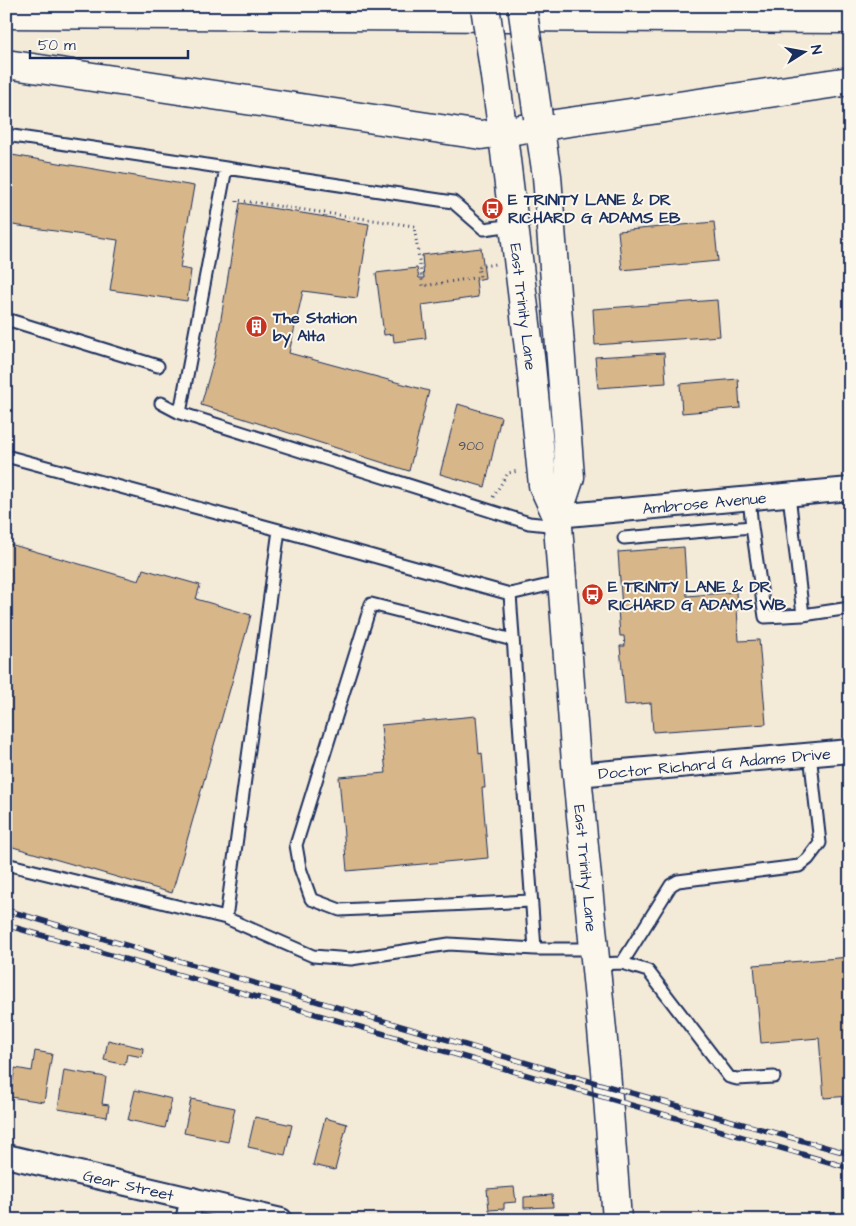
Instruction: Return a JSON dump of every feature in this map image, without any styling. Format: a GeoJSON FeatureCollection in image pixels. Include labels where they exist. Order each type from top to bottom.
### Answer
{"type":"FeatureCollection","features":[{"type":"Feature","properties":{"kind":"main road","name":"East Trinity Lane"},"geometry":{"type":"LineString","coordinates":[[485,6],[502,126],[531,366],[543,485],[558,521],[577,775],[605,959],[617,1220]]}},
{"type":"Feature","properties":{"kind":"main road","name":"East Trinity Lane"},"geometry":{"type":"LineString","coordinates":[[522,6],[547,176],[570,477],[558,521]]}},
{"type":"Feature","properties":{"kind":"main road"},"geometry":{"type":"LineString","coordinates":[[6,14],[850,19]]}},
{"type":"Feature","properties":{"kind":"main road"},"geometry":{"type":"LineString","coordinates":[[6,64],[482,136],[502,126],[850,81]]}},
{"type":"Feature","properties":{"kind":"street","name":"Ambrose Avenue"},"geometry":{"type":"LineString","coordinates":[[558,521],[750,498],[850,489]]}},
{"type":"Feature","properties":{"kind":"street","name":"Doctor Richard G Adams Drive"},"geometry":{"type":"LineString","coordinates":[[577,775],[850,751]]}},
{"type":"Feature","properties":{"kind":"street","name":"Gear Street"},"geometry":{"type":"LineString","coordinates":[[6,1156],[189,1209],[281,1220]]}},
{"type":"Feature","properties":{"kind":"lane"},"geometry":{"type":"LineString","coordinates":[[6,135],[453,202],[484,229],[513,225]]}},
{"type":"Feature","properties":{"kind":"lane"},"geometry":{"type":"LineString","coordinates":[[180,413],[226,168]]}},
{"type":"Feature","properties":{"kind":"lane"},"geometry":{"type":"LineString","coordinates":[[6,319],[158,366]]}},
{"type":"Feature","properties":{"kind":"lane"},"geometry":{"type":"LineString","coordinates":[[161,402],[180,413],[529,523],[558,521]]}},
{"type":"Feature","properties":{"kind":"lane"},"geometry":{"type":"LineString","coordinates":[[6,456],[510,594],[562,582]]}},
{"type":"Feature","properties":{"kind":"lane"},"geometry":{"type":"LineString","coordinates":[[789,495],[803,615]]}},
{"type":"Feature","properties":{"kind":"lane"},"geometry":{"type":"LineString","coordinates":[[750,498],[752,527],[765,617],[803,615],[850,608]]}},
{"type":"Feature","properties":{"kind":"lane"},"geometry":{"type":"LineString","coordinates":[[624,538],[752,527]]}},
{"type":"Feature","properties":{"kind":"lane"},"geometry":{"type":"LineString","coordinates":[[226,918],[279,530]]}},
{"type":"Feature","properties":{"kind":"lane"},"geometry":{"type":"LineString","coordinates":[[510,594],[535,948]]}},
{"type":"Feature","properties":{"kind":"lane"},"geometry":{"type":"LineString","coordinates":[[514,640],[371,604],[296,845],[300,868],[311,900],[340,910],[531,901]]}},
{"type":"Feature","properties":{"kind":"lane"},"geometry":{"type":"LineString","coordinates":[[605,959],[671,885],[678,882],[799,866],[808,860],[820,843],[810,754]]}},
{"type":"Feature","properties":{"kind":"lane"},"geometry":{"type":"LineString","coordinates":[[6,864],[226,918],[313,956],[351,959],[449,944],[535,948],[605,959],[648,971],[728,1077],[737,1079],[774,1077]]}},
{"type":"Feature","properties":{"kind":"path"},"geometry":{"type":"LineString","coordinates":[[236,209],[238,200],[414,226],[423,286],[480,277],[478,267],[501,263]]}},
{"type":"Feature","properties":{"kind":"path"},"geometry":{"type":"LineString","coordinates":[[491,500],[508,472],[523,470]]}},
{"type":"Feature","properties":{"kind":"building"},"geometry":{"type":"Polygon","coordinates":[[[6,154],[194,186],[180,268],[191,270],[187,301],[110,290],[118,240],[6,224],[6,154]]]}},
{"type":"Feature","properties":{"kind":"building","name":"The Station by Alta"},"geometry":{"type":"Polygon","coordinates":[[[240,203],[369,224],[357,298],[303,291],[289,353],[429,391],[409,471],[201,405],[215,355],[240,203]]]}},
{"type":"Feature","properties":{"kind":"building"},"geometry":{"type":"Polygon","coordinates":[[[714,222],[718,261],[622,270],[618,231],[714,222]]]}},
{"type":"Feature","properties":{"kind":"building"},"geometry":{"type":"Polygon","coordinates":[[[481,248],[485,278],[476,280],[478,297],[422,305],[426,338],[394,342],[393,334],[384,335],[376,273],[417,268],[419,278],[424,278],[422,255],[481,248]]]}},
{"type":"Feature","properties":{"kind":"building"},"geometry":{"type":"Polygon","coordinates":[[[717,300],[720,336],[595,345],[593,309],[717,300]]]}},
{"type":"Feature","properties":{"kind":"building"},"geometry":{"type":"Polygon","coordinates":[[[664,353],[666,383],[598,388],[595,357],[664,353]]]}},
{"type":"Feature","properties":{"kind":"building"},"geometry":{"type":"Polygon","coordinates":[[[738,379],[740,408],[682,413],[680,384],[738,379]]]}},
{"type":"Feature","properties":{"kind":"building"},"geometry":{"type":"Polygon","coordinates":[[[458,404],[501,417],[485,487],[440,474],[458,404]]]}},
{"type":"Feature","properties":{"kind":"building"},"geometry":{"type":"Polygon","coordinates":[[[6,543],[139,581],[143,569],[200,585],[196,599],[251,615],[172,893],[6,845],[6,543]]]}},
{"type":"Feature","properties":{"kind":"building"},"geometry":{"type":"Polygon","coordinates":[[[684,547],[687,596],[736,592],[739,641],[759,640],[766,724],[653,732],[651,703],[625,705],[620,646],[625,646],[624,636],[620,636],[618,609],[622,609],[618,552],[684,547]]]}},
{"type":"Feature","properties":{"kind":"building"},"geometry":{"type":"Polygon","coordinates":[[[476,716],[479,754],[482,753],[485,788],[482,788],[488,858],[347,871],[339,777],[386,773],[381,725],[476,716]]]}},
{"type":"Feature","properties":{"kind":"building"},"geometry":{"type":"Polygon","coordinates":[[[850,957],[850,1096],[824,1098],[819,1038],[761,1043],[754,965],[850,957]]]}},
{"type":"Feature","properties":{"kind":"building"},"geometry":{"type":"Polygon","coordinates":[[[108,1040],[143,1048],[142,1057],[127,1054],[125,1065],[104,1060],[108,1040]]]}},
{"type":"Feature","properties":{"kind":"building"},"geometry":{"type":"Polygon","coordinates":[[[35,1051],[52,1054],[44,1102],[10,1097],[15,1068],[32,1071],[35,1051]]]}},
{"type":"Feature","properties":{"kind":"building"},"geometry":{"type":"Polygon","coordinates":[[[64,1070],[106,1077],[102,1104],[109,1105],[107,1117],[58,1109],[64,1070]]]}},
{"type":"Feature","properties":{"kind":"building"},"geometry":{"type":"Polygon","coordinates":[[[135,1090],[172,1099],[165,1128],[128,1120],[135,1090]]]}},
{"type":"Feature","properties":{"kind":"building"},"geometry":{"type":"Polygon","coordinates":[[[191,1099],[235,1108],[228,1142],[184,1133],[191,1099]]]}},
{"type":"Feature","properties":{"kind":"building"},"geometry":{"type":"Polygon","coordinates":[[[255,1117],[292,1125],[285,1155],[248,1147],[255,1117]]]}},
{"type":"Feature","properties":{"kind":"building"},"geometry":{"type":"Polygon","coordinates":[[[325,1118],[347,1124],[335,1170],[313,1165],[325,1118]]]}},
{"type":"Feature","properties":{"kind":"building"},"geometry":{"type":"Polygon","coordinates":[[[514,1187],[516,1202],[504,1203],[504,1209],[489,1210],[487,1189],[514,1187]]]}},
{"type":"Feature","properties":{"kind":"building"},"geometry":{"type":"Polygon","coordinates":[[[552,1195],[553,1207],[524,1208],[524,1197],[552,1195]]]}},
{"type":"Feature","properties":{"kind":"railway"},"geometry":{"type":"LineString","coordinates":[[6,910],[571,1076],[850,1154]]}},
{"type":"Feature","properties":{"kind":"railway"},"geometry":{"type":"LineString","coordinates":[[6,925],[850,1168]]}},
{"type":"Feature","properties":{"kind":"place","name":"E TRINITY LANE & DR RICHARD G ADAMS EB"},"geometry":{"type":"Point","coordinates":[492,208]}},
{"type":"Feature","properties":{"kind":"place","name":"The Station by Alta"},"geometry":{"type":"Point","coordinates":[257,326]}},
{"type":"Feature","properties":{"kind":"place","name":"E TRINITY LANE & DR RICHARD G ADAMS WB"},"geometry":{"type":"Point","coordinates":[592,595]}}]}
